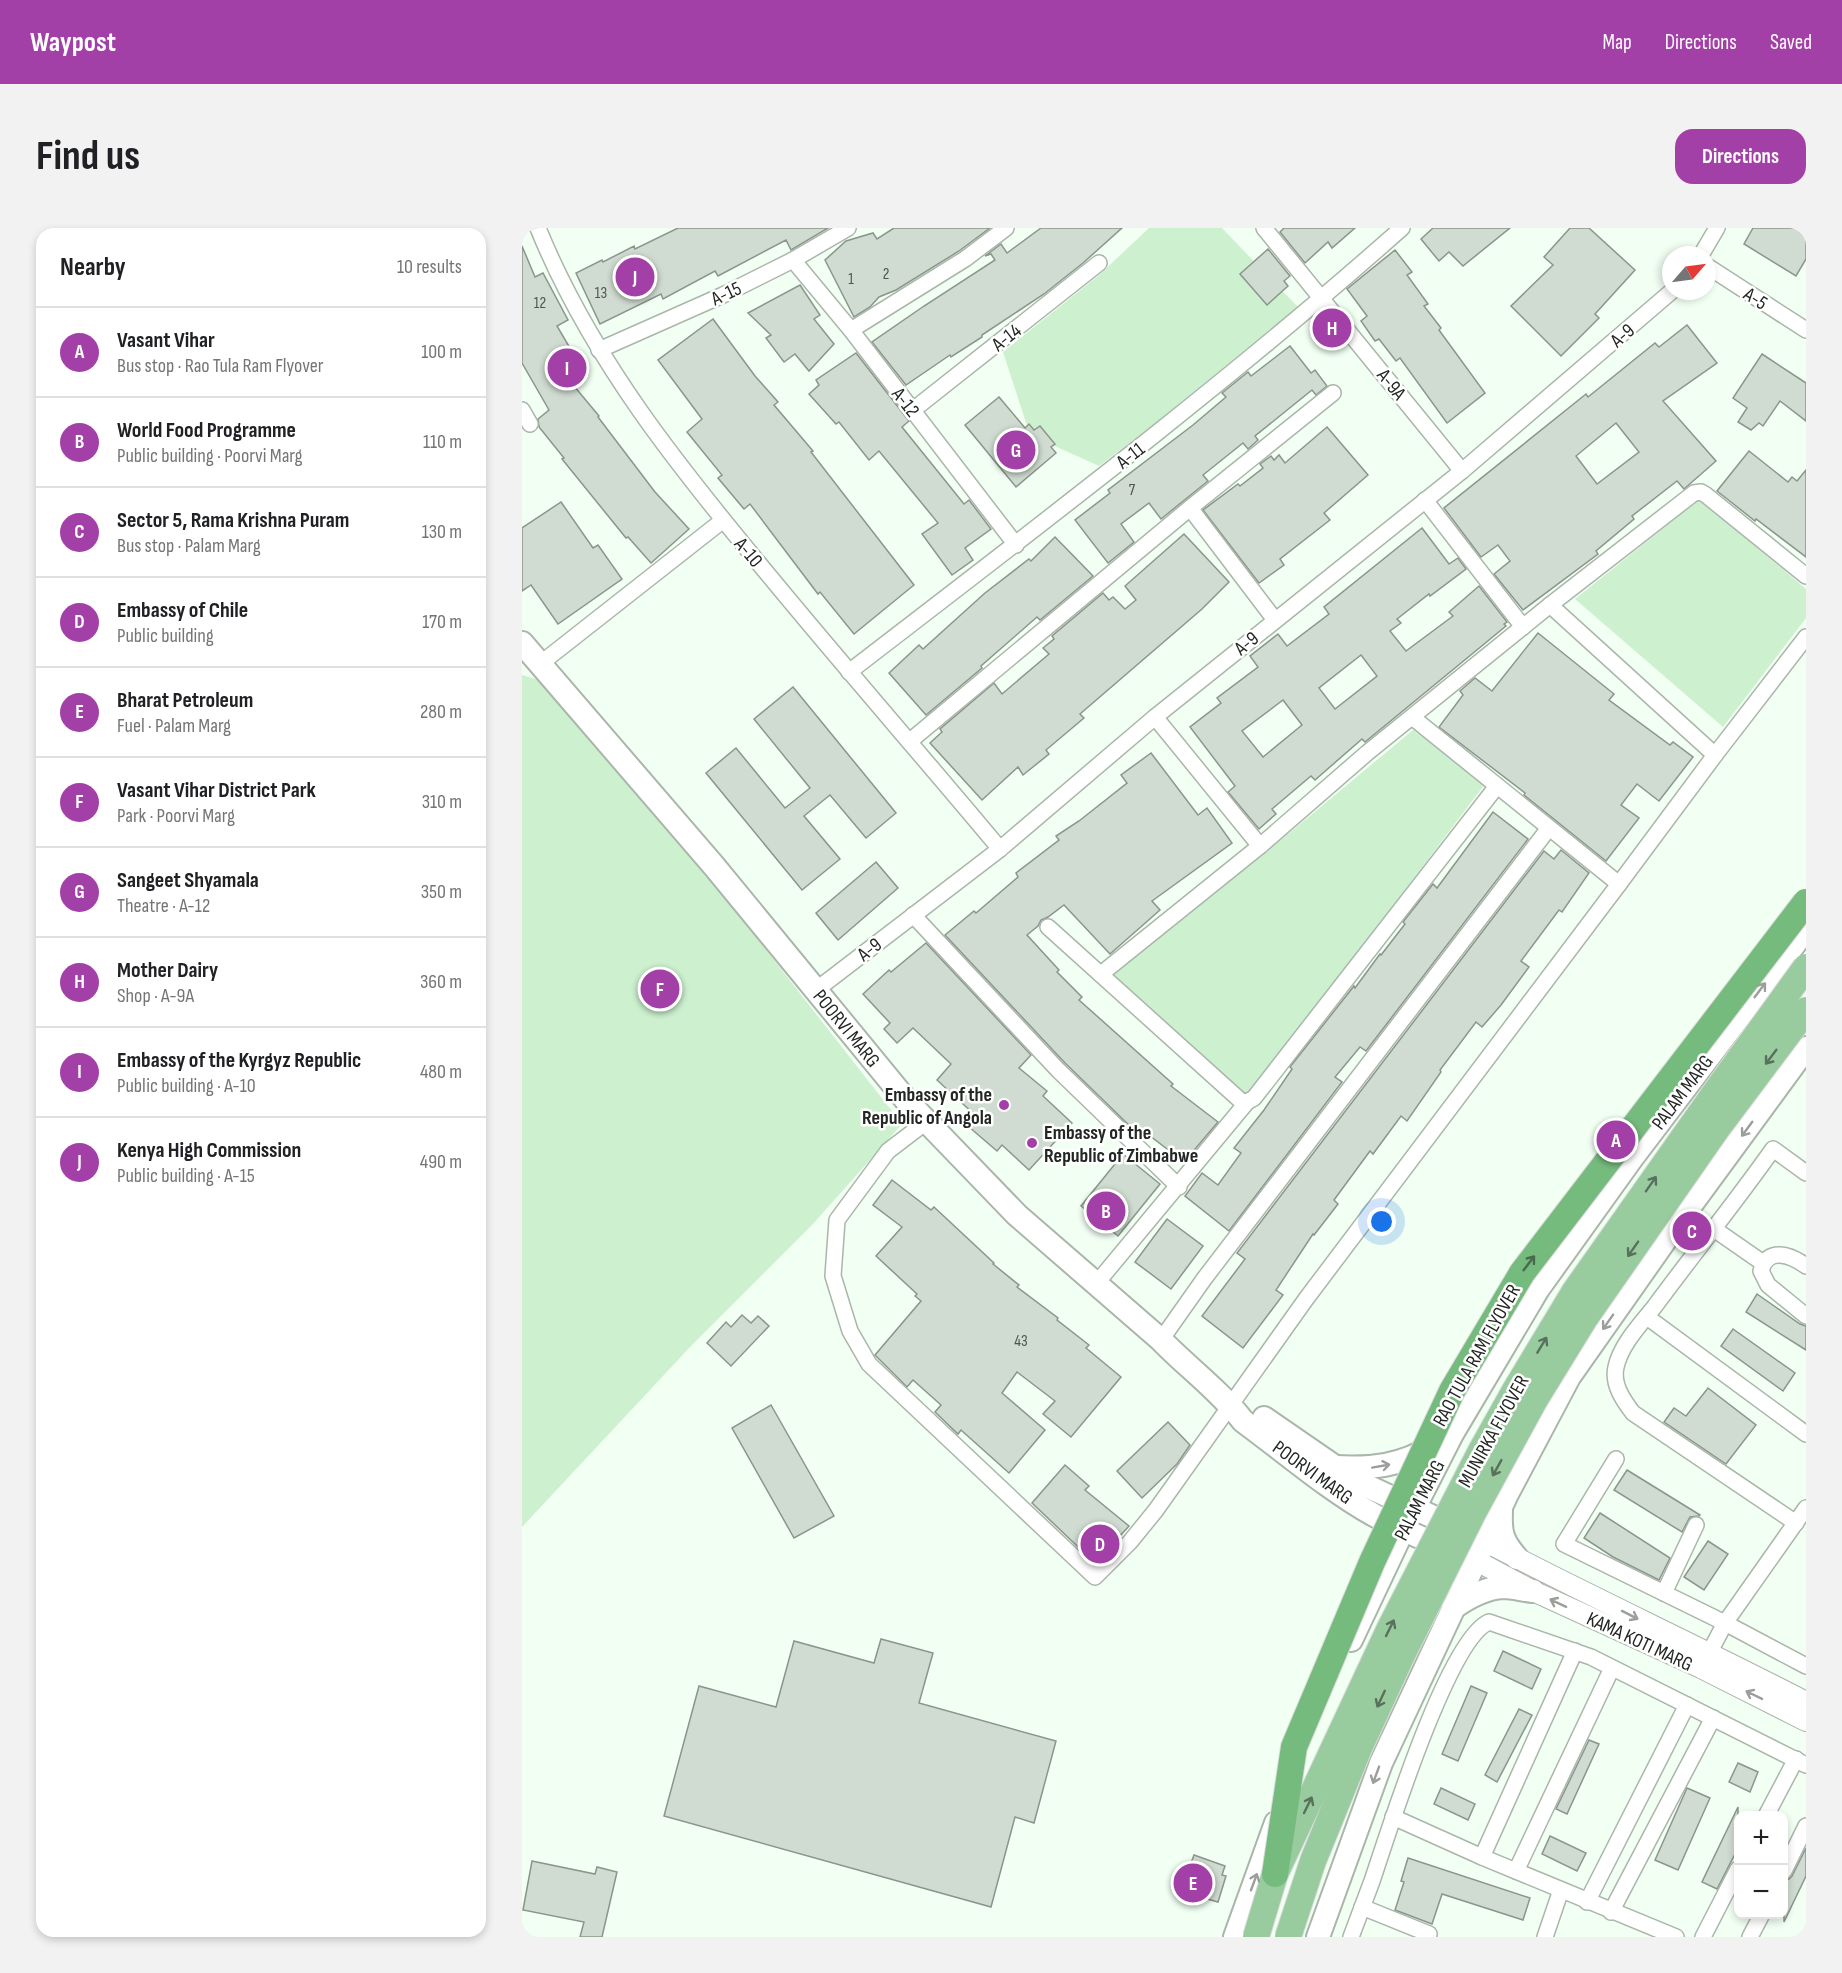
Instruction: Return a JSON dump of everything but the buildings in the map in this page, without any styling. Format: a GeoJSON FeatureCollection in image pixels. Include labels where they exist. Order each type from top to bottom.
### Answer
{"type":"FeatureCollection","features":[{"type":"Feature","properties":{"kind":"highway","name":"RAO TULA RAM FLYOVER"},"geometry":{"type":"LineString","coordinates":[[1275,1874],[1294,1747],[1372,1562],[1452,1391],[1522,1273],[1806,902]]}},
{"type":"Feature","properties":{"kind":"main road","name":"POORVI MARG"},"geometry":{"type":"LineString","coordinates":[[522,643],[714,866],[906,1100],[1017,1215],[1161,1340],[1231,1405],[1243,1421],[1345,1496],[1372,1514],[1403,1530],[1480,1551]]}},
{"type":"Feature","properties":{"kind":"main road","name":"PALAM MARG"},"geometry":{"type":"LineString","coordinates":[[1235,1937],[1309,1729],[1413,1508],[1452,1434],[1538,1289],[1616,1180],[1806,929]]}},
{"type":"Feature","properties":{"kind":"main road","name":"MUNIRKA FLYOVER"},"geometry":{"type":"LineString","coordinates":[[1256,1937],[1275,1874],[1389,1630],[1482,1449],[1514,1392],[1575,1291],[1806,967]]}},
{"type":"Feature","properties":{"kind":"main road","name":"MUNIRKA FLYOVER"},"geometry":{"type":"LineString","coordinates":[[1288,1937],[1313,1861],[1401,1656],[1474,1511],[1534,1401],[1592,1308],[1716,1130],[1806,1010]]}},
{"type":"Feature","properties":{"kind":"main road"},"geometry":{"type":"LineString","coordinates":[[1318,1937],[1381,1763],[1480,1551],[1545,1424],[1576,1368],[1666,1239],[1806,1048]]}},
{"type":"Feature","properties":{"kind":"main road"},"geometry":{"type":"LineString","coordinates":[[1480,1387],[1479,1409],[1501,1432],[1514,1437],[1527,1437],[1545,1424]]}},
{"type":"Feature","properties":{"kind":"main road","name":"POORVI MARG"},"geometry":{"type":"LineString","coordinates":[[1231,1405],[1252,1410],[1354,1480],[1413,1508],[1480,1551]]}},
{"type":"Feature","properties":{"kind":"main road"},"geometry":{"type":"LineString","coordinates":[[1335,1467],[1379,1467],[1404,1461],[1452,1434]]}},
{"type":"Feature","properties":{"kind":"main road"},"geometry":{"type":"LineString","coordinates":[[1502,1506],[1503,1538],[1505,1544],[1517,1558]]}},
{"type":"Feature","properties":{"kind":"main road"},"geometry":{"type":"LineString","coordinates":[[1453,1608],[1463,1600],[1503,1587],[1533,1591]]}},
{"type":"Feature","properties":{"kind":"street","name":"A-10"},"geometry":{"type":"LineString","coordinates":[[538,228],[551,261],[599,350],[629,397],[722,521],[1000,849]]}},
{"type":"Feature","properties":{"kind":"street","name":"A-15"},"geometry":{"type":"LineString","coordinates":[[599,350],[723,295],[793,260],[848,228]]}},
{"type":"Feature","properties":{"kind":"street"},"geometry":{"type":"LineString","coordinates":[[851,330],[965,259],[1006,228]]}},
{"type":"Feature","properties":{"kind":"street","name":"A-9A"},"geometry":{"type":"LineString","coordinates":[[1264,228],[1462,471]]}},
{"type":"Feature","properties":{"kind":"street","name":"A-11"},"geometry":{"type":"LineString","coordinates":[[849,672],[1016,545],[1283,332],[1402,228]]}},
{"type":"Feature","properties":{"kind":"street"},"geometry":{"type":"LineString","coordinates":[[1706,246],[1716,228]]}},
{"type":"Feature","properties":{"kind":"street","name":"A-12"},"geometry":{"type":"LineString","coordinates":[[793,260],[851,330],[1016,545]]}},
{"type":"Feature","properties":{"kind":"street","name":"A-14"},"geometry":{"type":"LineString","coordinates":[[913,410],[1099,263]]}},
{"type":"Feature","properties":{"kind":"street","name":"A-5"},"geometry":{"type":"LineString","coordinates":[[1716,272],[1806,330]]}},
{"type":"Feature","properties":{"kind":"street","name":"A-9"},"geometry":{"type":"LineString","coordinates":[[816,990],[1000,849],[1155,717],[1462,471],[1662,300]]}},
{"type":"Feature","properties":{"kind":"street"},"geometry":{"type":"LineString","coordinates":[[910,741],[1190,508],[1334,393]]}},
{"type":"Feature","properties":{"kind":"street"},"geometry":{"type":"LineString","coordinates":[[522,410],[530,424]]}},
{"type":"Feature","properties":{"kind":"street"},"geometry":{"type":"LineString","coordinates":[[1101,974],[1260,846],[1368,753],[1550,605],[1697,492],[1706,495],[1806,576]]}},
{"type":"Feature","properties":{"kind":"street"},"geometry":{"type":"LineString","coordinates":[[1425,500],[1523,627]]}},
{"type":"Feature","properties":{"kind":"street"},"geometry":{"type":"LineString","coordinates":[[1190,508],[1275,620]]}},
{"type":"Feature","properties":{"kind":"street"},"geometry":{"type":"LineString","coordinates":[[540,663],[722,521]]}},
{"type":"Feature","properties":{"kind":"street"},"geometry":{"type":"LineString","coordinates":[[1550,605],[1715,755]]}},
{"type":"Feature","properties":{"kind":"street"},"geometry":{"type":"LineString","coordinates":[[926,1122],[888,1151],[837,1220],[833,1276],[850,1331],[868,1364],[1095,1577],[1144,1526],[1313,1289],[1806,637]]}},
{"type":"Feature","properties":{"kind":"street"},"geometry":{"type":"LineString","coordinates":[[1155,717],[1260,846]]}},
{"type":"Feature","properties":{"kind":"street"},"geometry":{"type":"LineString","coordinates":[[1412,717],[1620,884]]}},
{"type":"Feature","properties":{"kind":"street"},"geometry":{"type":"LineString","coordinates":[[1096,1284],[1179,1187],[1247,1102],[1254,1098],[1497,786]]}},
{"type":"Feature","properties":{"kind":"street"},"geometry":{"type":"LineString","coordinates":[[1161,1340],[1204,1279],[1549,828]]}},
{"type":"Feature","properties":{"kind":"street"},"geometry":{"type":"LineString","coordinates":[[913,915],[1058,1071],[1179,1187]]}},
{"type":"Feature","properties":{"kind":"street"},"geometry":{"type":"LineString","coordinates":[[1048,927],[1241,1101],[1247,1102]]}},
{"type":"Feature","properties":{"kind":"street"},"geometry":{"type":"LineString","coordinates":[[1796,1523],[1633,1413],[1622,1398],[1616,1383],[1615,1370],[1619,1356],[1773,1149],[1806,1173]]}},
{"type":"Feature","properties":{"kind":"street"},"geometry":{"type":"LineString","coordinates":[[1714,1229],[1763,1263]]}},
{"type":"Feature","properties":{"kind":"street"},"geometry":{"type":"LineString","coordinates":[[1806,1266],[1795,1258],[1781,1254],[1763,1263],[1761,1271],[1768,1286],[1806,1316]]}},
{"type":"Feature","properties":{"kind":"street"},"geometry":{"type":"LineString","coordinates":[[1647,1317],[1806,1434]]}},
{"type":"Feature","properties":{"kind":"street"},"geometry":{"type":"LineString","coordinates":[[1616,1460],[1564,1544],[1725,1623],[1806,1666]]}},
{"type":"Feature","properties":{"kind":"street"},"geometry":{"type":"LineString","coordinates":[[1706,1660],[1725,1623],[1806,1508]]}},
{"type":"Feature","properties":{"kind":"street"},"geometry":{"type":"LineString","coordinates":[[1664,1593],[1696,1525]]}},
{"type":"Feature","properties":{"kind":"street","name":"KAMA KOTI MARG"},"geometry":{"type":"LineString","coordinates":[[1480,1551],[1517,1558],[1651,1626],[1806,1721]]}},
{"type":"Feature","properties":{"kind":"street","name":"KAMA KOTI MARG"},"geometry":{"type":"LineString","coordinates":[[1480,1551],[1533,1591],[1806,1702]]}},
{"type":"Feature","properties":{"kind":"street"},"geometry":{"type":"LineString","coordinates":[[1351,1937],[1416,1752],[1451,1673],[1472,1636],[1482,1626],[1491,1622],[1575,1651],[1801,1762],[1770,1811]]}},
{"type":"Feature","properties":{"kind":"street"},"geometry":{"type":"LineString","coordinates":[[1482,1857],[1575,1651]]}},
{"type":"Feature","properties":{"kind":"street"},"geometry":{"type":"LineString","coordinates":[[1516,1871],[1612,1668]]}},
{"type":"Feature","properties":{"kind":"street"},"geometry":{"type":"LineString","coordinates":[[1587,1902],[1687,1705]]}},
{"type":"Feature","properties":{"kind":"street"},"geometry":{"type":"LineString","coordinates":[[1611,1912],[1713,1718]]}},
{"type":"Feature","properties":{"kind":"street"},"geometry":{"type":"LineString","coordinates":[[1393,1817],[1587,1902],[1676,1937]]}},
{"type":"Feature","properties":{"kind":"street"},"geometry":{"type":"LineString","coordinates":[[1787,1865],[1806,1826]]}},
{"type":"Feature","properties":{"kind":"street"},"geometry":{"type":"LineString","coordinates":[[1703,1937],[1734,1877]]}},
{"type":"Feature","properties":{"kind":"street"},"geometry":{"type":"LineString","coordinates":[[1545,1937],[1561,1890]]}},
{"type":"Feature","properties":{"kind":"street"},"geometry":{"type":"LineString","coordinates":[[1362,1907],[1429,1934],[1428,1937]]}},
{"type":"Feature","properties":{"kind":"street"},"geometry":{"type":"LineString","coordinates":[[1750,1937],[1759,1919]]}},
{"type":"Feature","properties":{"kind":"green space"},"geometry":{"type":"Polygon","coordinates":[[[1149,228],[1222,228],[1298,307],[1200,389],[1099,466],[1030,435],[1003,352],[1098,276],[1149,228]]]}},
{"type":"Feature","properties":{"kind":"green space"},"geometry":{"type":"Polygon","coordinates":[[[1700,499],[1806,589],[1806,618],[1723,727],[1575,599],[1700,499]]]}},
{"type":"Feature","properties":{"kind":"green space"},"geometry":{"type":"Polygon","coordinates":[[[522,675],[539,680],[692,855],[902,1124],[812,1225],[691,1346],[522,1527],[522,675]]]}},
{"type":"Feature","properties":{"kind":"green space"},"geometry":{"type":"Polygon","coordinates":[[[1413,730],[1485,784],[1248,1097],[1111,974],[1293,830],[1413,730]]]}},
{"type":"Feature","properties":{"kind":"place","name":"Kenya High Commission"},"geometry":{"type":"Point","coordinates":[635,277]}},
{"type":"Feature","properties":{"kind":"place","name":"Mother Dairy"},"geometry":{"type":"Point","coordinates":[1332,328]}},
{"type":"Feature","properties":{"kind":"place","name":"Embassy of the Kyrgyz Republic"},"geometry":{"type":"Point","coordinates":[567,368]}},
{"type":"Feature","properties":{"kind":"place","name":"Sangeet Shyamala"},"geometry":{"type":"Point","coordinates":[1016,450]}},
{"type":"Feature","properties":{"kind":"place","name":"Vasant Vihar District Park"},"geometry":{"type":"Point","coordinates":[660,989]}},
{"type":"Feature","properties":{"kind":"place","name":"Embassy of the Republic of Angola"},"geometry":{"type":"Point","coordinates":[1004,1105]}},
{"type":"Feature","properties":{"kind":"place","name":"Vasant Vihar"},"geometry":{"type":"Point","coordinates":[1616,1140]}},
{"type":"Feature","properties":{"kind":"place","name":"Embassy of the Republic of Zimbabwe"},"geometry":{"type":"Point","coordinates":[1032,1143]}},
{"type":"Feature","properties":{"kind":"place","name":"World Food Programme"},"geometry":{"type":"Point","coordinates":[1106,1211]}},
{"type":"Feature","properties":{"kind":"place","name":"Sector 5, Rama Krishna Puram"},"geometry":{"type":"Point","coordinates":[1692,1231]}},
{"type":"Feature","properties":{"kind":"place","name":"Embassy of Chile"},"geometry":{"type":"Point","coordinates":[1100,1544]}},
{"type":"Feature","properties":{"kind":"place","name":"Bharat Petroleum"},"geometry":{"type":"Point","coordinates":[1193,1883]}}]}
